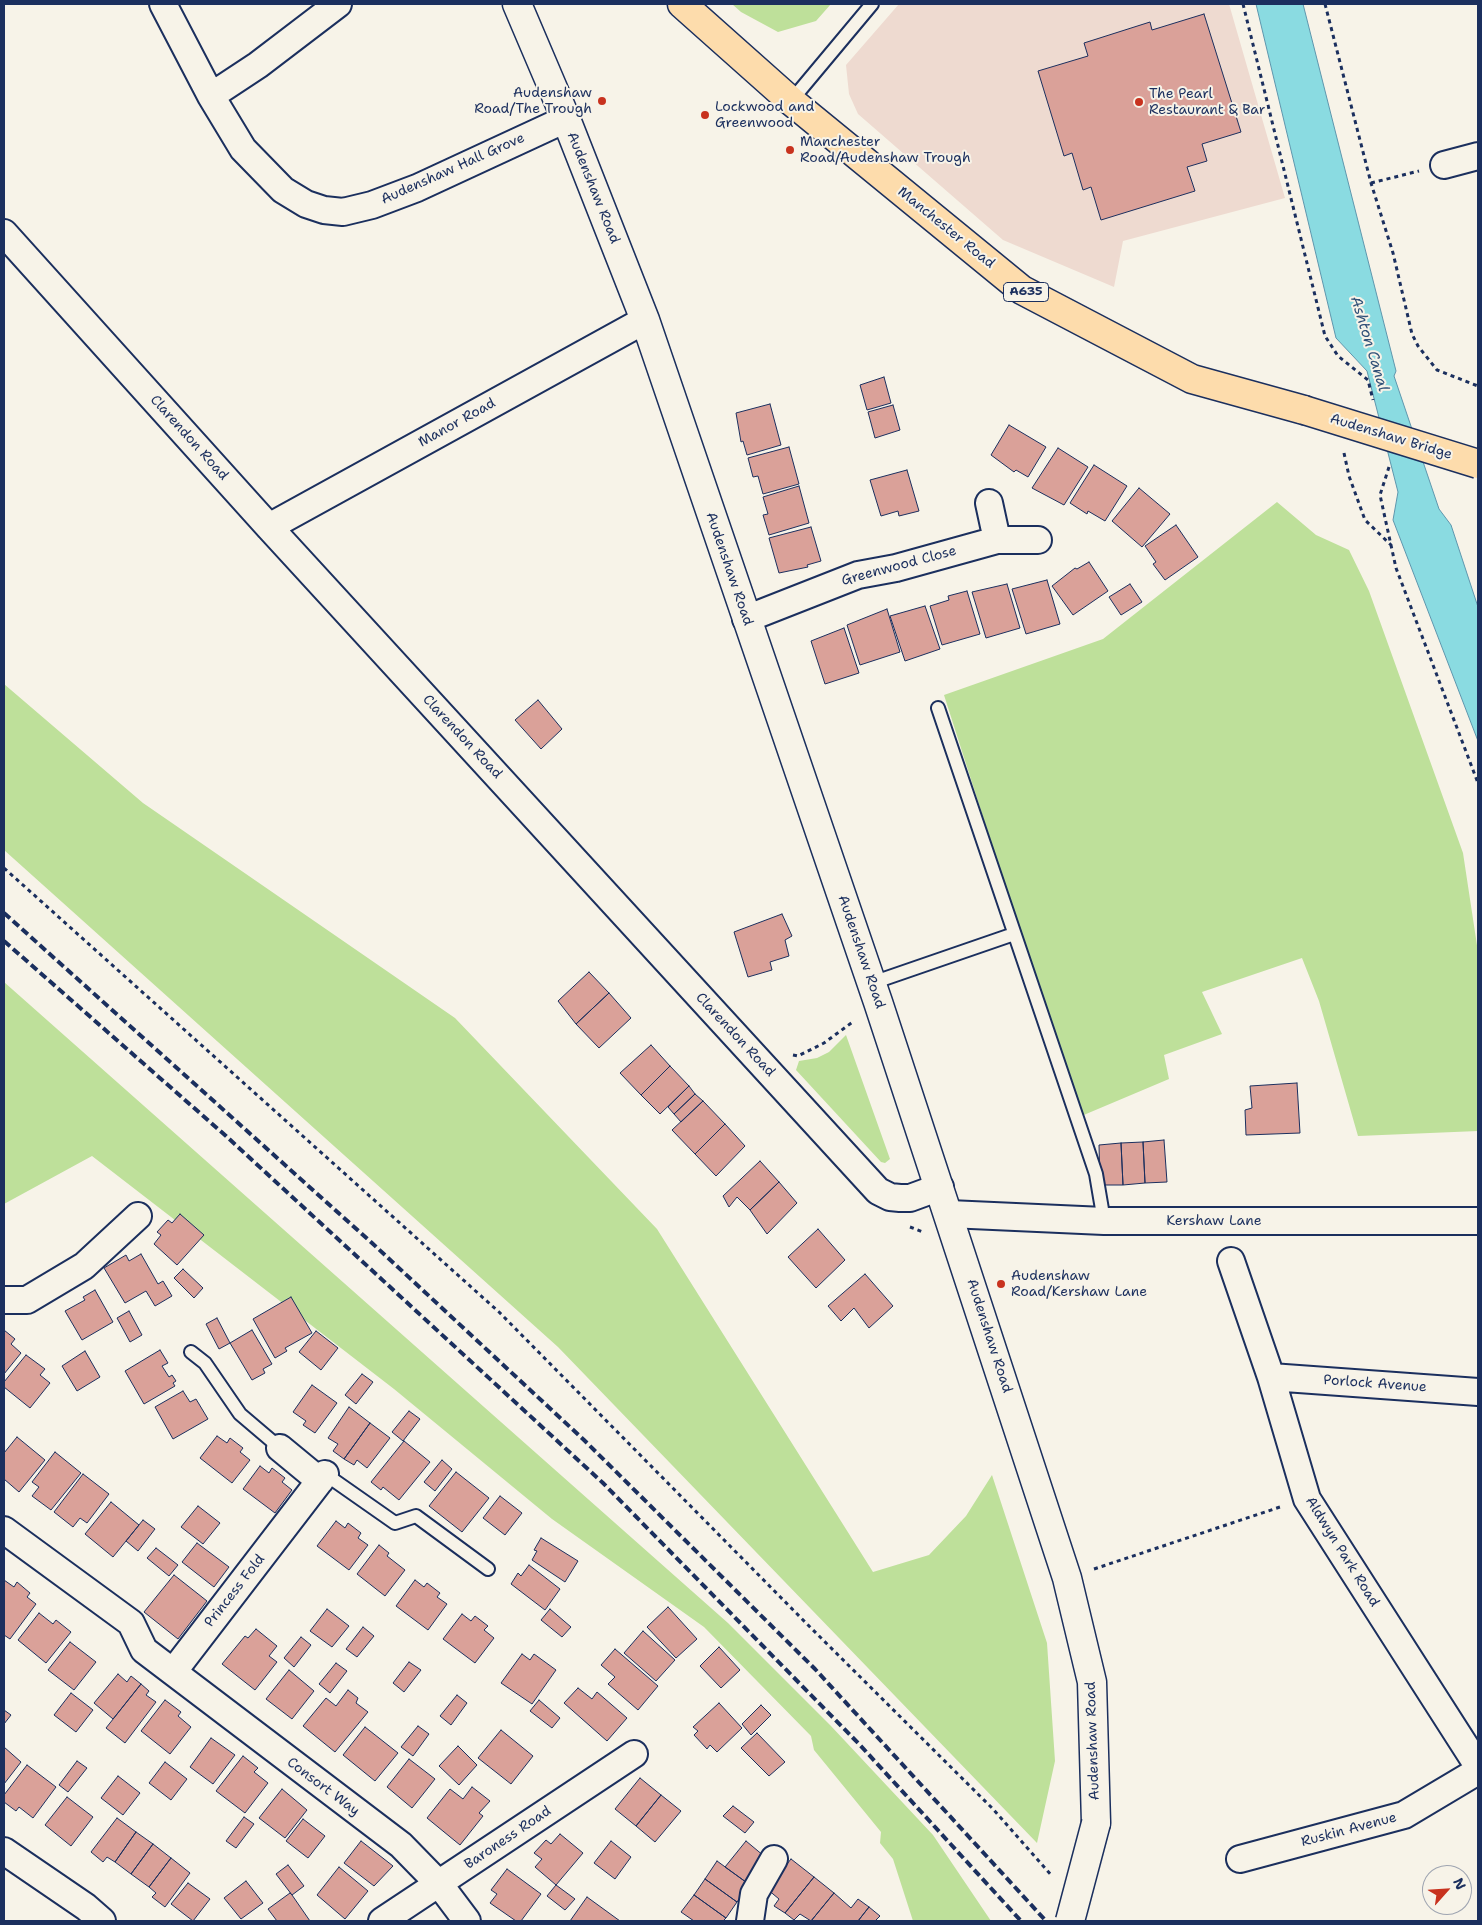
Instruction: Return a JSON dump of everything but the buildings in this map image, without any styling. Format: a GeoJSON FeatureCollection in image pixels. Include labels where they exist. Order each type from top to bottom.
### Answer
{"type":"FeatureCollection","features":[{"type":"Feature","properties":{"kind":"highway","name":"Manchester Road"},"geometry":{"type":"LineString","coordinates":[[682,4],[791,101],[1022,290],[1192,379],[1304,410]]}},
{"type":"Feature","properties":{"kind":"highway","name":"Audenshaw Bridge"},"geometry":{"type":"LineString","coordinates":[[1304,410],[1478,464]]}},
{"type":"Feature","properties":{"kind":"main road","name":"Audenshaw Road"},"geometry":{"type":"LineString","coordinates":[[517,4],[566,119],[645,320],[875,992],[1068,1578],[1092,1682],[1096,1823],[1070,1921]]}},
{"type":"Feature","properties":{"kind":"street","name":"Audenshaw Hall Grove"},"geometry":{"type":"LineString","coordinates":[[163,4],[210,96],[243,149],[283,190],[306,204],[324,210],[343,212],[372,205],[417,188],[566,119]]}},
{"type":"Feature","properties":{"kind":"street"},"geometry":{"type":"LineString","coordinates":[[210,96],[258,65],[338,4]]}},
{"type":"Feature","properties":{"kind":"street"},"geometry":{"type":"LineString","coordinates":[[1444,165],[1478,156]]}},
{"type":"Feature","properties":{"kind":"street","name":"Clarendon Road"},"geometry":{"type":"LineString","coordinates":[[4,233],[269,527],[878,1190],[890,1197],[910,1198],[940,1187]]}},
{"type":"Feature","properties":{"kind":"street","name":"Manor Road"},"geometry":{"type":"LineString","coordinates":[[269,527],[645,320]]}},
{"type":"Feature","properties":{"kind":"street"},"geometry":{"type":"LineString","coordinates":[[989,503],[997,540]]}},
{"type":"Feature","properties":{"kind":"street","name":"Greenwood Close"},"geometry":{"type":"LineString","coordinates":[[746,619],[858,575],[912,564],[997,540],[1038,540]]}},
{"type":"Feature","properties":{"kind":"street","name":"Kershaw Lane"},"geometry":{"type":"LineString","coordinates":[[949,1214],[1104,1221],[1478,1221]]}},
{"type":"Feature","properties":{"kind":"street"},"geometry":{"type":"LineString","coordinates":[[4,1300],[27,1300],[84,1266],[138,1216]]}},
{"type":"Feature","properties":{"kind":"street","name":"Aldwyn Park Road"},"geometry":{"type":"LineString","coordinates":[[1230,1260],[1271,1377],[1307,1498],[1478,1766]]}},
{"type":"Feature","properties":{"kind":"street","name":"Porlock Avenue"},"geometry":{"type":"LineString","coordinates":[[1271,1377],[1478,1392]]}},
{"type":"Feature","properties":{"kind":"street"},"geometry":{"type":"LineString","coordinates":[[280,1448],[322,1478]]}},
{"type":"Feature","properties":{"kind":"street","name":"Princess Fold"},"geometry":{"type":"LineString","coordinates":[[173,1672],[322,1478]]}},
{"type":"Feature","properties":{"kind":"street"},"geometry":{"type":"LineString","coordinates":[[4,1530],[131,1622],[144,1650],[173,1672]]}},
{"type":"Feature","properties":{"kind":"street","name":"Consort Way"},"geometry":{"type":"LineString","coordinates":[[173,1672],[202,1696],[401,1845],[440,1885],[467,1921]]}},
{"type":"Feature","properties":{"kind":"street","name":"Baroness Road"},"geometry":{"type":"LineString","coordinates":[[382,1921],[440,1885],[634,1754]]}},
{"type":"Feature","properties":{"kind":"street","name":"Ruskin Avenue"},"geometry":{"type":"LineString","coordinates":[[1240,1859],[1404,1815],[1478,1771]]}},
{"type":"Feature","properties":{"kind":"street"},"geometry":{"type":"LineString","coordinates":[[4,1851],[86,1907],[102,1921]]}},
{"type":"Feature","properties":{"kind":"street"},"geometry":{"type":"LineString","coordinates":[[750,1921],[754,1894],[774,1859]]}},
{"type":"Feature","properties":{"kind":"lane"},"geometry":{"type":"LineString","coordinates":[[791,101],[872,4]]}},
{"type":"Feature","properties":{"kind":"lane"},"geometry":{"type":"LineString","coordinates":[[938,708],[1096,1174],[1104,1221]]}},
{"type":"Feature","properties":{"kind":"lane"},"geometry":{"type":"LineString","coordinates":[[875,992],[1014,934]]}},
{"type":"Feature","properties":{"kind":"lane"},"geometry":{"type":"LineString","coordinates":[[191,1352],[205,1363],[240,1414],[280,1448]]}},
{"type":"Feature","properties":{"kind":"lane"},"geometry":{"type":"LineString","coordinates":[[322,1478],[395,1523],[416,1516],[488,1569]]}},
{"type":"Feature","properties":{"kind":"path"},"geometry":{"type":"LineString","coordinates":[[1325,4],[1371,183],[1393,253],[1412,334],[1418,346],[1438,370],[1478,386]]}},
{"type":"Feature","properties":{"kind":"path"},"geometry":{"type":"LineString","coordinates":[[1371,183],[1444,165]]}},
{"type":"Feature","properties":{"kind":"path"},"geometry":{"type":"LineString","coordinates":[[1337,420],[1349,476],[1365,520],[1391,546]]}},
{"type":"Feature","properties":{"kind":"path"},"geometry":{"type":"LineString","coordinates":[[4,868],[499,1312],[993,1809],[1055,1879]]}},
{"type":"Feature","properties":{"kind":"path"},"geometry":{"type":"LineString","coordinates":[[790,1055],[798,1056],[824,1043],[875,992]]}},
{"type":"Feature","properties":{"kind":"path"},"geometry":{"type":"LineString","coordinates":[[1068,1578],[1307,1498]]}},
{"type":"Feature","properties":{"kind":"shaded area"},"geometry":{"type":"Polygon","coordinates":[[[899,4],[1229,4],[1285,198],[1123,241],[1114,287],[1003,240],[858,114],[849,94],[846,65],[899,4]]]}},
{"type":"Feature","properties":{"kind":"green space"},"geometry":{"type":"Polygon","coordinates":[[[732,4],[831,4],[816,21],[778,32],[741,12],[732,4]]]}},
{"type":"Feature","properties":{"kind":"green space"},"geometry":{"type":"Polygon","coordinates":[[[1277,502],[1316,535],[1349,550],[1369,591],[1463,853],[1478,952],[1478,1131],[1358,1136],[1319,1001],[1302,958],[1202,992],[1222,1034],[1164,1055],[1169,1079],[1079,1117],[944,695],[1103,639],[1277,502]]]}},
{"type":"Feature","properties":{"kind":"green space"},"geometry":{"type":"Polygon","coordinates":[[[4,684],[143,803],[455,1018],[657,1229],[873,1572],[929,1555],[966,1516],[992,1475],[1047,1643],[1055,1761],[1037,1843],[558,1347],[4,850],[4,684]]]}},
{"type":"Feature","properties":{"kind":"green space"},"geometry":{"type":"Polygon","coordinates":[[[4,982],[728,1623],[831,1726],[933,1835],[991,1921],[913,1921],[893,1859],[880,1843],[881,1832],[814,1750],[811,1736],[704,1627],[552,1519],[394,1389],[92,1156],[4,1204],[4,982]]]}},
{"type":"Feature","properties":{"kind":"green space"},"geometry":{"type":"Polygon","coordinates":[[[846,1035],[890,1159],[885,1163],[881,1162],[796,1070],[799,1061],[817,1058],[829,1052],[846,1035]]]}},
{"type":"Feature","properties":{"kind":"water","name":"Ashton Canal"},"geometry":{"type":"Polygon","coordinates":[[[1256,4],[1303,4],[1396,371],[1394,376],[1439,509],[1451,525],[1478,607],[1478,741],[1393,520],[1398,492],[1367,371],[1336,338],[1256,4]]]}},
{"type":"Feature","properties":{"kind":"railway"},"geometry":{"type":"LineString","coordinates":[[4,913],[372,1243],[584,1440],[815,1669],[1046,1921]]}},
{"type":"Feature","properties":{"kind":"railway"},"geometry":{"type":"LineString","coordinates":[[4,941],[226,1136],[603,1483],[860,1745],[1021,1921]]}},
{"type":"Feature","properties":{"kind":"place","name":"Audenshaw Road/The Trough"},"geometry":{"type":"Point","coordinates":[602,101]}},
{"type":"Feature","properties":{"kind":"place","name":"The Pearl Restaurant & Bar"},"geometry":{"type":"Point","coordinates":[1139,102]}},
{"type":"Feature","properties":{"kind":"place","name":"Lockwood and Greenwood"},"geometry":{"type":"Point","coordinates":[705,115]}},
{"type":"Feature","properties":{"kind":"place","name":"Manchester Road/Audenshaw Trough"},"geometry":{"type":"Point","coordinates":[790,150]}},
{"type":"Feature","properties":{"kind":"place","name":"Audenshaw Road/Kershaw Lane"},"geometry":{"type":"Point","coordinates":[1001,1284]}}]}
